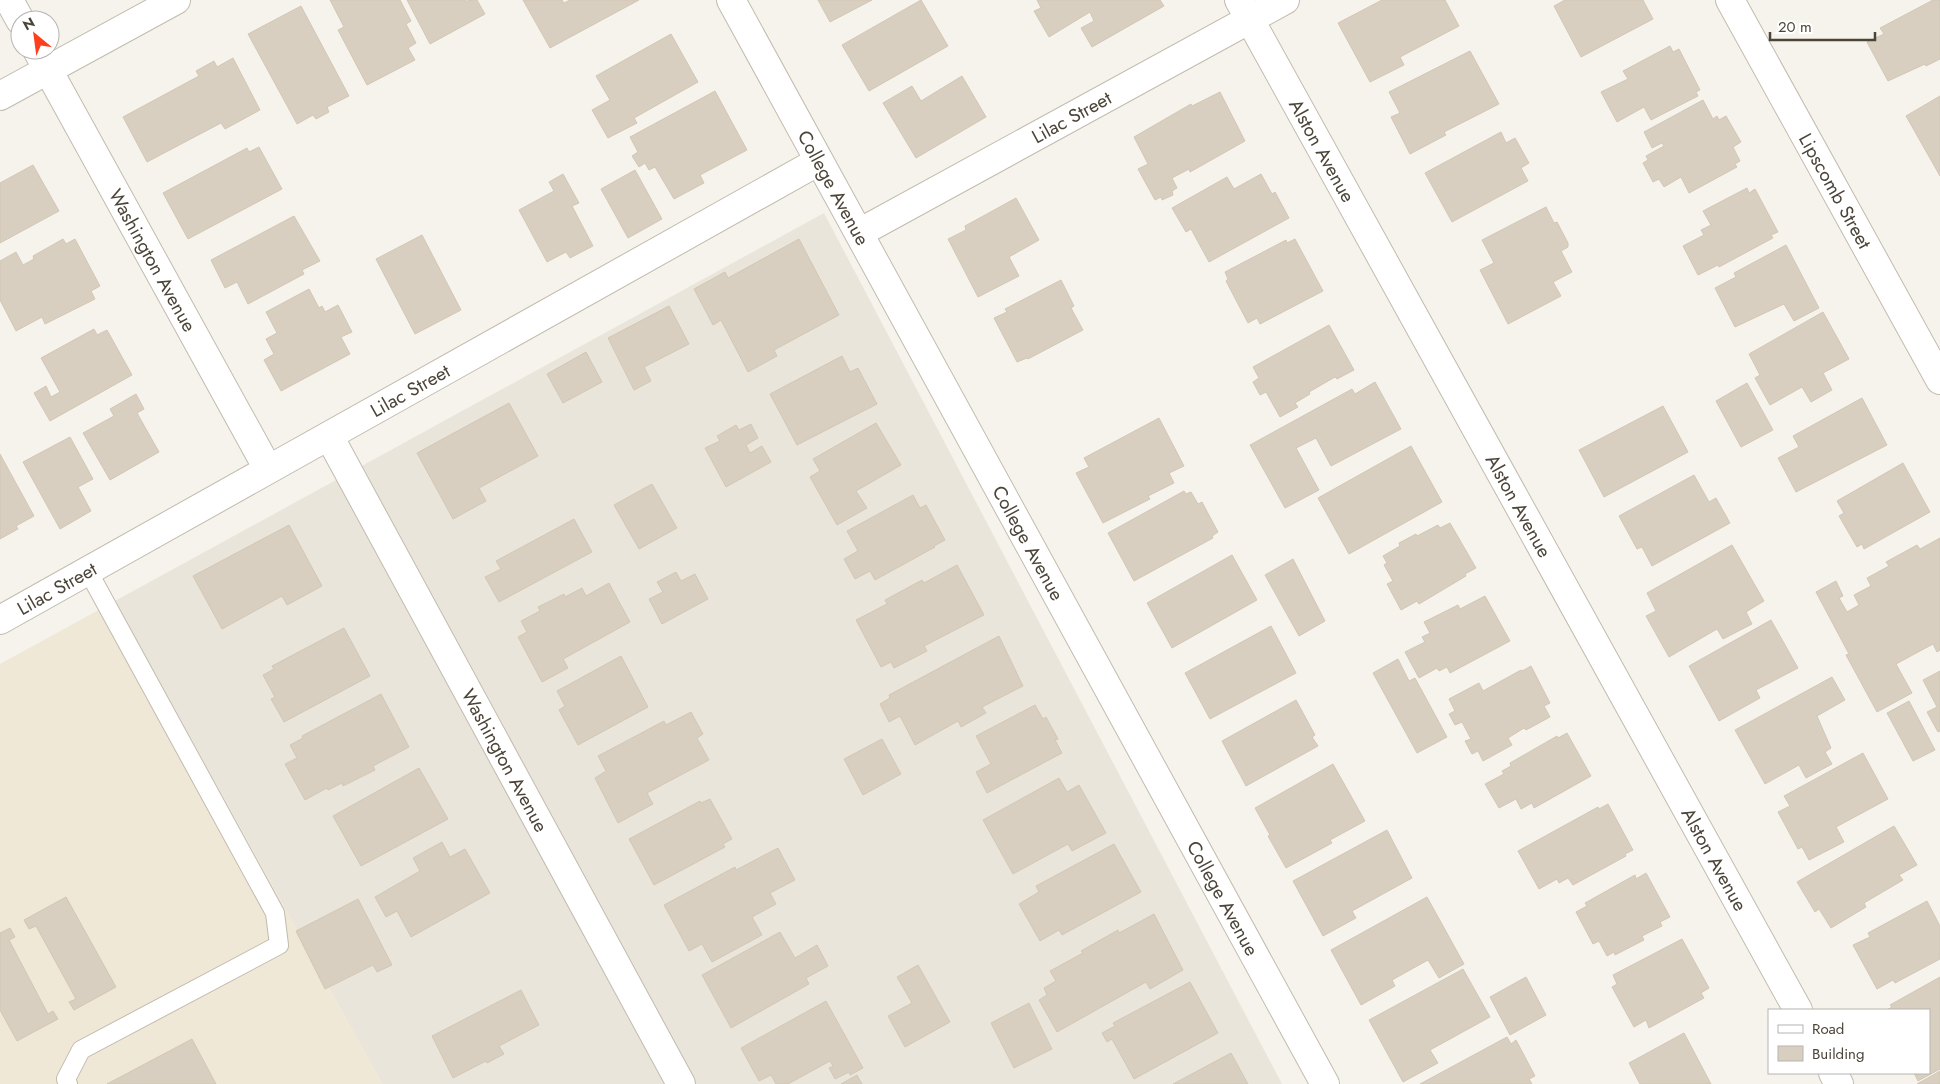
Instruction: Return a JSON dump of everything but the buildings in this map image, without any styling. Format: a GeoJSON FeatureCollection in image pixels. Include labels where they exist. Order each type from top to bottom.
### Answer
{"type":"FeatureCollection","features":[{"type":"Feature","properties":{"kind":"street"},"geometry":{"type":"LineString","coordinates":[[60,52],[176,0]]}},
{"type":"Feature","properties":{"kind":"street","name":"College Avenue"},"geometry":{"type":"LineString","coordinates":[[731,0],[1325,1084]]}},
{"type":"Feature","properties":{"kind":"street","name":"Lilac Street"},"geometry":{"type":"LineString","coordinates":[[859,233],[1244,10],[1285,0]]}},
{"type":"Feature","properties":{"kind":"street","name":"Lipscomb Street"},"geometry":{"type":"LineString","coordinates":[[1730,0],[1940,380]]}},
{"type":"Feature","properties":{"kind":"street","name":"Alston Avenue"},"geometry":{"type":"LineString","coordinates":[[1244,10],[1797,1009]]}},
{"type":"Feature","properties":{"kind":"street"},"geometry":{"type":"LineString","coordinates":[[0,96],[42,60]]}},
{"type":"Feature","properties":{"kind":"street","name":"Washington Avenue"},"geometry":{"type":"LineString","coordinates":[[42,60],[268,469]]}},
{"type":"Feature","properties":{"kind":"street","name":"Lilac Street"},"geometry":{"type":"LineString","coordinates":[[0,620],[820,161]]}},
{"type":"Feature","properties":{"kind":"street","name":"Washington Avenue"},"geometry":{"type":"LineString","coordinates":[[329,436],[681,1084]]}},
{"type":"Feature","properties":{"kind":"lane"},"geometry":{"type":"LineString","coordinates":[[68,1084],[66,1079],[81,1050],[279,945],[275,913],[88,570]]}},
{"type":"Feature","properties":{"kind":"shaded area"},"geometry":{"type":"Polygon","coordinates":[[[824,213],[1282,1084],[382,1084],[115,601],[824,213]]]}},
{"type":"Feature","properties":{"kind":"shaded area"},"geometry":{"type":"Polygon","coordinates":[[[115,601],[382,1084],[0,1084],[0,664],[115,601]]]}}]}
